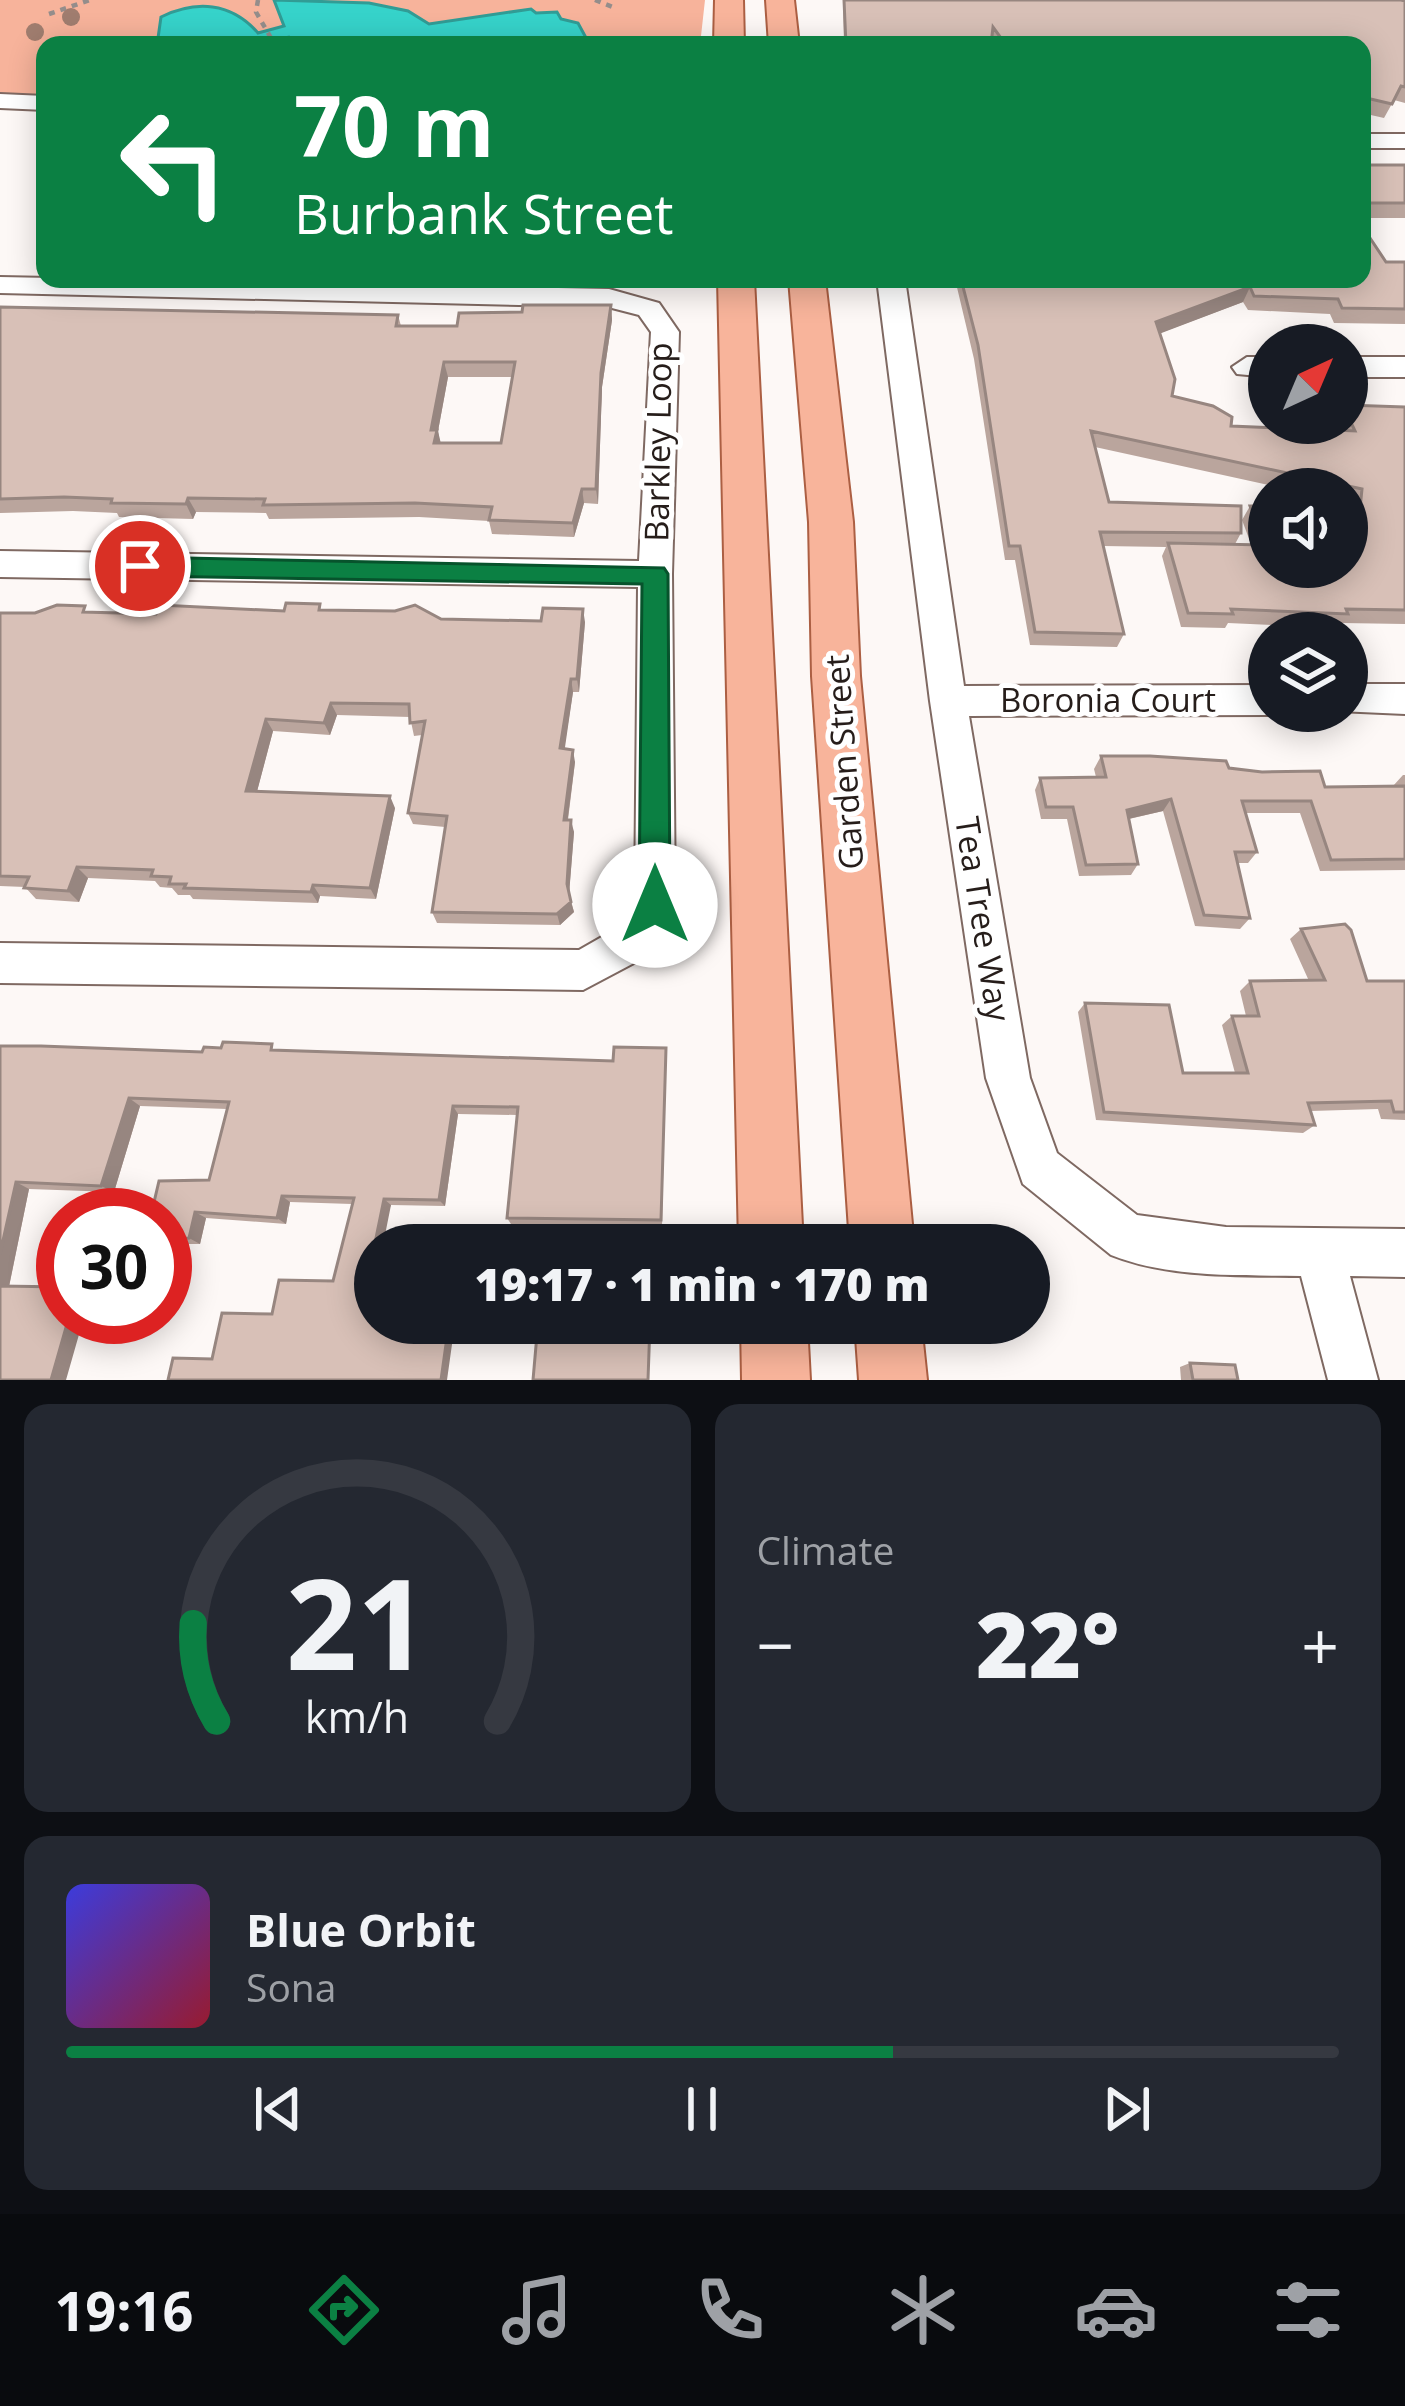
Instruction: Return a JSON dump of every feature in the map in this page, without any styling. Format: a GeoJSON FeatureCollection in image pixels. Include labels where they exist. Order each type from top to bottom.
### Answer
{"type":"FeatureCollection","features":[{"type":"Feature","properties":{"kind":"main road"},"geometry":{"type":"LineString","coordinates":[[729,0],[729,36]]}},
{"type":"Feature","properties":{"kind":"main road"},"geometry":{"type":"LineString","coordinates":[[785,36],[789,4]]}},
{"type":"Feature","properties":{"kind":"main road"},"geometry":{"type":"LineString","coordinates":[[736,288],[770,1224]]}},
{"type":"Feature","properties":{"kind":"main road","name":"Garden Street"},"geometry":{"type":"LineString","coordinates":[[808,288],[831,522],[836,676],[880,1224]]}},
{"type":"Feature","properties":{"kind":"main road"},"geometry":{"type":"LineString","coordinates":[[775,1344],[776,1380]]}},
{"type":"Feature","properties":{"kind":"main road"},"geometry":{"type":"LineString","coordinates":[[890,1344],[893,1380]]}},
{"type":"Feature","properties":{"kind":"street"},"geometry":{"type":"LineString","coordinates":[[0,100],[36,102]]}},
{"type":"Feature","properties":{"kind":"street"},"geometry":{"type":"LineString","coordinates":[[1371,141],[1405,141]]}},
{"type":"Feature","properties":{"kind":"street","name":"Barkley Loop"},"geometry":{"type":"LineString","coordinates":[[0,285],[36,285]]}},
{"type":"Feature","properties":{"kind":"street","name":"Barkley Loop"},"geometry":{"type":"LineString","coordinates":[[0,963],[583,970],[636,940],[655,905],[655,574],[665,332],[650,309],[609,298],[462,288]]}},
{"type":"Feature","properties":{"kind":"street","name":"Tea Tree Way"},"geometry":{"type":"LineString","coordinates":[[892,288],[948,700],[1008,1078],[1039,1168],[1128,1238],[1226,1251],[1405,1253]]}},
{"type":"Feature","properties":{"kind":"street"},"geometry":{"type":"LineString","coordinates":[[1368,367],[1405,367]]}},
{"type":"Feature","properties":{"kind":"street"},"geometry":{"type":"LineString","coordinates":[[0,564],[655,574]]}},
{"type":"Feature","properties":{"kind":"street"},"geometry":{"type":"LineString","coordinates":[[1368,699],[1405,699]]}},
{"type":"Feature","properties":{"kind":"street","name":"Boronia Court"},"geometry":{"type":"LineString","coordinates":[[948,700],[1248,700]]}},
{"type":"Feature","properties":{"kind":"street"},"geometry":{"type":"LineString","coordinates":[[1319,1253],[1353,1380]]}},
{"type":"Feature","properties":{"kind":"path"},"geometry":{"type":"LineString","coordinates":[[49,14],[90,0]]}},
{"type":"Feature","properties":{"kind":"path"},"geometry":{"type":"LineString","coordinates":[[258,0],[256,12],[270,36]]}},
{"type":"Feature","properties":{"kind":"path"},"geometry":{"type":"LineString","coordinates":[[595,0],[615,8]]}},
{"type":"Feature","properties":{"kind":"shaded area"},"geometry":{"type":"Polygon","coordinates":[[[0,0],[705,0],[701,36],[36,36],[36,97],[0,96],[0,0]]]}},
{"type":"Feature","properties":{"kind":"water"},"geometry":{"type":"Polygon","coordinates":[[[274,0],[369,3],[408,11],[429,24],[531,9],[557,12],[561,19],[578,23],[585,36],[158,36],[161,17],[200,6],[236,15],[258,33],[284,26],[274,0]]]}},
{"type":"Feature","properties":{"kind":"building"},"geometry":{"type":"Polygon","coordinates":[[[844,0],[1401,0],[1405,1],[1405,87],[1401,86],[1392,104],[1371,99],[1371,36],[1000,36],[993,27],[992,36],[846,36],[844,0]]]}},
{"type":"Feature","properties":{"kind":"building"},"geometry":{"type":"Polygon","coordinates":[[[1371,165],[1405,165],[1405,203],[1371,203],[1371,165]]]}},
{"type":"Feature","properties":{"kind":"building"},"geometry":{"type":"Polygon","coordinates":[[[1371,240],[1386,262],[1405,262],[1405,309],[1342,308],[1338,299],[1254,296],[1250,288],[1371,288],[1371,240]]]}},
{"type":"Feature","properties":{"kind":"building"},"geometry":{"type":"Polygon","coordinates":[[[963,288],[1247,288],[1156,322],[1175,379],[1172,396],[1213,406],[1232,417],[1231,426],[1248,427],[1248,444],[1368,444],[1368,406],[1405,407],[1405,610],[1188,613],[1168,543],[1248,545],[1248,588],[1368,588],[1368,468],[1264,468],[1091,431],[1109,502],[1241,506],[1241,533],[1100,532],[1124,634],[1035,632],[1020,546],[1009,546],[978,345],[963,288]]]}},
{"type":"Feature","properties":{"kind":"building"},"geometry":{"type":"Polygon","coordinates":[[[523,305],[611,305],[601,373],[596,489],[582,489],[573,523],[489,520],[492,507],[415,503],[0,499],[0,307],[398,315],[396,326],[457,326],[459,313],[522,312],[523,305]],[[444,362],[431,430],[437,430],[434,443],[501,443],[515,362],[444,362]]]}},
{"type":"Feature","properties":{"kind":"building"},"geometry":{"type":"Polygon","coordinates":[[[286,603],[320,604],[319,610],[395,611],[415,605],[441,619],[541,621],[543,608],[583,609],[577,679],[571,679],[560,748],[573,750],[564,820],[571,820],[567,884],[571,902],[557,914],[432,912],[447,816],[408,813],[425,721],[410,723],[409,704],[331,703],[324,723],[266,719],[246,791],[390,796],[370,888],[313,885],[311,892],[184,888],[186,884],[169,884],[171,877],[151,876],[153,870],[77,867],[68,891],[24,888],[29,877],[0,876],[0,613],[35,613],[57,605],[85,606],[83,612],[156,614],[160,605],[284,611],[286,603]]]}},
{"type":"Feature","properties":{"kind":"building"},"geometry":{"type":"Polygon","coordinates":[[[1101,756],[1226,761],[1229,768],[1262,772],[1320,771],[1325,787],[1405,786],[1405,859],[1331,860],[1311,801],[1242,801],[1257,852],[1235,852],[1250,918],[1204,915],[1171,799],[1127,810],[1138,864],[1086,865],[1073,807],[1046,807],[1040,778],[1106,777],[1101,756]]]}},
{"type":"Feature","properties":{"kind":"building"},"geometry":{"type":"Polygon","coordinates":[[[1345,924],[1367,981],[1405,981],[1405,1112],[1394,1112],[1391,1101],[1308,1103],[1315,1125],[1104,1112],[1085,1003],[1169,1005],[1183,1073],[1248,1073],[1232,1016],[1259,1016],[1250,981],[1325,980],[1301,929],[1345,924]]]}},
{"type":"Feature","properties":{"kind":"building"},"geometry":{"type":"Polygon","coordinates":[[[223,1042],[272,1044],[271,1050],[613,1061],[614,1047],[666,1048],[661,1220],[507,1218],[518,1107],[453,1106],[439,1200],[384,1199],[379,1224],[354,1224],[354,1344],[446,1344],[441,1380],[168,1380],[173,1358],[212,1359],[222,1313],[272,1314],[279,1280],[333,1281],[354,1198],[282,1196],[277,1218],[195,1212],[192,1225],[192,1188],[157,1188],[159,1181],[209,1180],[229,1102],[129,1098],[101,1186],[16,1182],[0,1254],[0,1046],[202,1052],[204,1047],[221,1048],[223,1042]]]}},
{"type":"Feature","properties":{"kind":"building"},"geometry":{"type":"Polygon","coordinates":[[[0,1286],[36,1287],[36,1344],[61,1344],[51,1380],[0,1380],[0,1286]]]}},
{"type":"Feature","properties":{"kind":"building"},"geometry":{"type":"Polygon","coordinates":[[[536,1344],[649,1344],[648,1380],[533,1380],[536,1344]]]}},
{"type":"Feature","properties":{"kind":"building"},"geometry":{"type":"Polygon","coordinates":[[[1190,1363],[1235,1365],[1238,1380],[1193,1380],[1190,1363]]]}},
{"type":"Feature","properties":{"kind":"route"},"geometry":{"type":"LineString","coordinates":[[140,566],[655,574],[655,905]]}}]}
